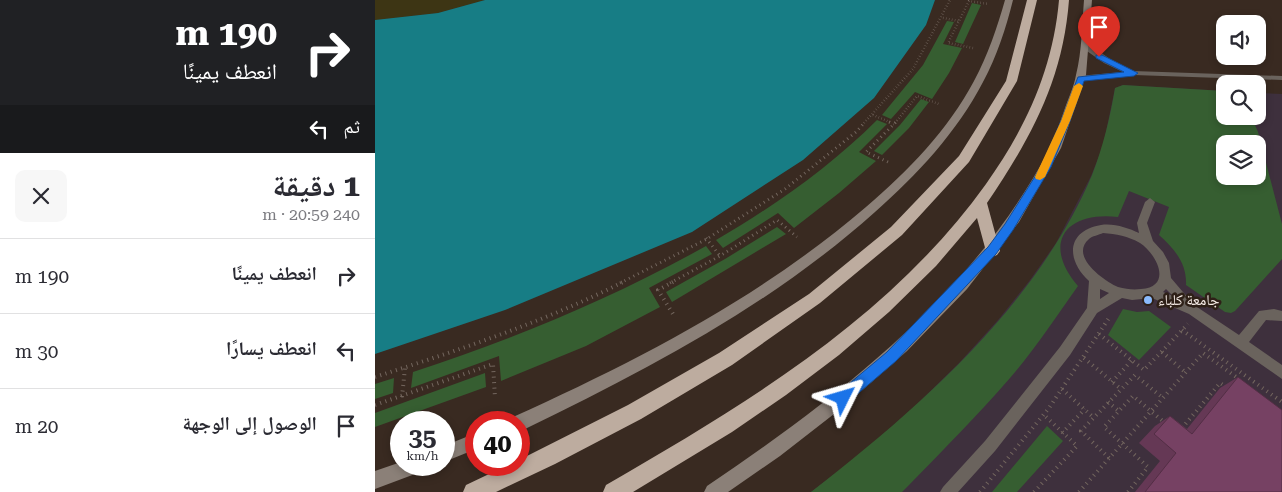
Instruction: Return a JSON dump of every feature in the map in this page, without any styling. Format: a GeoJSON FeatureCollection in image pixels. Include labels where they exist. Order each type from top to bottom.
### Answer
{"type":"FeatureCollection","features":[{"type":"Feature","properties":{"kind":"highway"},"geometry":{"type":"LineString","coordinates":[[473,492],[592,435],[657,401],[714,366],[811,301],[886,240],[942,185],[982,135],[997,112],[1024,52],[1031,17],[1032,0]]}},
{"type":"Feature","properties":{"kind":"highway"},"geometry":{"type":"LineString","coordinates":[[613,492],[737,418],[843,340],[886,304],[953,238],[980,203],[1021,141],[1047,85],[1061,38],[1064,0]]}},
{"type":"Feature","properties":{"kind":"highway"},"geometry":{"type":"LineString","coordinates":[[980,203],[992,250]]}},
{"type":"Feature","properties":{"kind":"street"},"geometry":{"type":"LineString","coordinates":[[530,418],[648,361],[706,328],[796,270],[860,221],[918,165],[956,120],[985,69],[1002,27],[1009,0]]}},
{"type":"Feature","properties":{"kind":"street"},"geometry":{"type":"LineString","coordinates":[[713,492],[786,442],[843,398],[892,356],[992,250],[1009,227],[1046,167],[1066,121],[1081,78],[1087,47],[1088,0]]}},
{"type":"Feature","properties":{"kind":"street"},"geometry":{"type":"LineString","coordinates":[[375,480],[390,475]]}},
{"type":"Feature","properties":{"kind":"lane"},"geometry":{"type":"LineString","coordinates":[[1087,47],[1107,61],[1134,73]]}},
{"type":"Feature","properties":{"kind":"lane"},"geometry":{"type":"LineString","coordinates":[[1081,78],[1134,73],[1282,78]]}},
{"type":"Feature","properties":{"kind":"lane"},"geometry":{"type":"LineString","coordinates":[[1148,243],[1143,230],[1143,218],[1150,202]]}},
{"type":"Feature","properties":{"kind":"lane"},"geometry":{"type":"LineString","coordinates":[[1123,231],[1135,225],[1143,218]]}},
{"type":"Feature","properties":{"kind":"lane"},"geometry":{"type":"LineString","coordinates":[[1102,229],[1123,231],[1148,243],[1161,256],[1165,264],[1165,279],[1163,285],[1152,293],[1143,296],[1120,293],[1095,280],[1083,268],[1078,255],[1080,240],[1085,235],[1102,229]]}},
{"type":"Feature","properties":{"kind":"lane"},"geometry":{"type":"LineString","coordinates":[[1165,279],[1193,310]]}},
{"type":"Feature","properties":{"kind":"lane"},"geometry":{"type":"LineString","coordinates":[[1093,309],[1095,280]]}},
{"type":"Feature","properties":{"kind":"lane"},"geometry":{"type":"LineString","coordinates":[[947,492],[990,446],[1031,396],[1093,309],[1120,293]]}},
{"type":"Feature","properties":{"kind":"lane"},"geometry":{"type":"LineString","coordinates":[[1152,293],[1193,310],[1282,373]]}},
{"type":"Feature","properties":{"kind":"lane"},"geometry":{"type":"LineString","coordinates":[[1240,343],[1263,315],[1274,314],[1282,316]]}},
{"type":"Feature","properties":{"kind":"path"},"geometry":{"type":"LineString","coordinates":[[375,377],[511,330],[624,282],[706,238],[793,184],[850,138],[873,115],[913,67],[942,18],[950,0]]}},
{"type":"Feature","properties":{"kind":"path"},"geometry":{"type":"LineString","coordinates":[[973,48],[948,43],[969,1],[989,4]]}},
{"type":"Feature","properties":{"kind":"path"},"geometry":{"type":"LineString","coordinates":[[942,18],[959,21]]}},
{"type":"Feature","properties":{"kind":"path"},"geometry":{"type":"LineString","coordinates":[[888,162],[866,152],[894,124],[917,96],[939,104]]}},
{"type":"Feature","properties":{"kind":"path"},"geometry":{"type":"LineString","coordinates":[[873,115],[894,124]]}},
{"type":"Feature","properties":{"kind":"path"},"geometry":{"type":"LineString","coordinates":[[673,314],[658,290],[721,256],[777,220],[797,237]]}},
{"type":"Feature","properties":{"kind":"path"},"geometry":{"type":"LineString","coordinates":[[706,238],[721,256]]}},
{"type":"Feature","properties":{"kind":"path"},"geometry":{"type":"LineString","coordinates":[[980,492],[1043,415],[1084,358],[1112,312]]}},
{"type":"Feature","properties":{"kind":"path"},"geometry":{"type":"LineString","coordinates":[[1181,319],[1196,329]]}},
{"type":"Feature","properties":{"kind":"path"},"geometry":{"type":"LineString","coordinates":[[1099,334],[1145,370],[1188,324]]}},
{"type":"Feature","properties":{"kind":"path"},"geometry":{"type":"LineString","coordinates":[[1183,330],[1282,402]]}},
{"type":"Feature","properties":{"kind":"path"},"geometry":{"type":"LineString","coordinates":[[1162,352],[1185,372]]}},
{"type":"Feature","properties":{"kind":"path"},"geometry":{"type":"LineString","coordinates":[[1079,492],[1203,353],[1242,382]]}},
{"type":"Feature","properties":{"kind":"path"},"geometry":{"type":"LineString","coordinates":[[1084,358],[1121,389]]}},
{"type":"Feature","properties":{"kind":"path"},"geometry":{"type":"LineString","coordinates":[[1112,382],[1132,360]]}},
{"type":"Feature","properties":{"kind":"path"},"geometry":{"type":"LineString","coordinates":[[375,405],[493,364],[495,398]]}},
{"type":"Feature","properties":{"kind":"path"},"geometry":{"type":"LineString","coordinates":[[402,397],[405,368]]}},
{"type":"Feature","properties":{"kind":"path"},"geometry":{"type":"LineString","coordinates":[[1109,458],[1081,431],[1135,375],[1163,398]]}},
{"type":"Feature","properties":{"kind":"path"},"geometry":{"type":"LineString","coordinates":[[1178,434],[1220,383],[1228,389]]}},
{"type":"Feature","properties":{"kind":"path"},"geometry":{"type":"LineString","coordinates":[[1062,389],[1094,418]]}},
{"type":"Feature","properties":{"kind":"path"},"geometry":{"type":"LineString","coordinates":[[1128,492],[1149,467],[1104,427],[1133,396],[1171,428]]}},
{"type":"Feature","properties":{"kind":"path"},"geometry":{"type":"LineString","coordinates":[[1109,402],[1119,411]]}},
{"type":"Feature","properties":{"kind":"path"},"geometry":{"type":"LineString","coordinates":[[1062,432],[1085,409]]}},
{"type":"Feature","properties":{"kind":"path"},"geometry":{"type":"LineString","coordinates":[[1037,491],[1077,446],[1043,415]]}},
{"type":"Feature","properties":{"kind":"shaded area","name":"جامعة كلباء"},"geometry":{"type":"Polygon","coordinates":[[[1123,85],[1216,90],[1216,125],[1266,125],[1266,93],[1282,94],[1282,492],[811,492],[857,457],[912,409],[959,363],[998,320],[1056,243],[1091,176],[1103,146],[1115,88],[1123,85]]]}},
{"type":"Feature","properties":{"kind":"green space"},"geometry":{"type":"Polygon","coordinates":[[[972,3],[981,5],[963,44],[955,42],[972,3]]]}},
{"type":"Feature","properties":{"kind":"green space"},"geometry":{"type":"Polygon","coordinates":[[[947,21],[954,22],[943,44],[962,48],[932,99],[915,92],[891,119],[882,115],[923,65],[947,21]]]}},
{"type":"Feature","properties":{"kind":"green space"},"geometry":{"type":"Polygon","coordinates":[[[1123,85],[1216,90],[1216,125],[1255,125],[1259,135],[1216,135],[1216,185],[1266,185],[1266,163],[1282,224],[1282,259],[1235,311],[1231,313],[1225,312],[1186,285],[1186,277],[1179,257],[1159,235],[1169,207],[1129,191],[1118,217],[1100,216],[1085,219],[1073,225],[1065,233],[1061,244],[1061,256],[1067,270],[1078,286],[1037,344],[1010,378],[902,492],[811,492],[852,460],[933,389],[971,351],[1040,268],[1069,222],[1092,175],[1100,154],[1115,88],[1123,85]]]}},
{"type":"Feature","properties":{"kind":"green space"},"geometry":{"type":"Polygon","coordinates":[[[921,99],[929,102],[909,128],[882,155],[874,151],[900,125],[921,99]]]}},
{"type":"Feature","properties":{"kind":"green space"},"geometry":{"type":"Polygon","coordinates":[[[877,120],[887,124],[859,152],[876,161],[794,228],[778,213],[723,248],[716,240],[759,214],[800,185],[859,138],[877,120]]]}},
{"type":"Feature","properties":{"kind":"green space"},"geometry":{"type":"Polygon","coordinates":[[[777,227],[786,234],[672,302],[666,292],[777,227]]]}},
{"type":"Feature","properties":{"kind":"green space"},"geometry":{"type":"Polygon","coordinates":[[[706,246],[712,254],[649,288],[660,307],[586,346],[501,381],[499,356],[411,388],[413,372],[563,316],[635,283],[706,246]]]}},
{"type":"Feature","properties":{"kind":"green space"},"geometry":{"type":"Polygon","coordinates":[[[1123,309],[1137,312],[1149,311],[1171,327],[1139,360],[1108,335],[1123,309]]]}},
{"type":"Feature","properties":{"kind":"green space"},"geometry":{"type":"Polygon","coordinates":[[[485,373],[486,387],[419,411],[390,411],[390,422],[375,427],[375,413],[485,373]]]}},
{"type":"Feature","properties":{"kind":"green space"},"geometry":{"type":"Polygon","coordinates":[[[394,378],[393,393],[375,399],[375,384],[394,378]]]}},
{"type":"Feature","properties":{"kind":"green space"},"geometry":{"type":"Polygon","coordinates":[[[1047,426],[1063,441],[1017,492],[992,492],[1047,426]]]}},
{"type":"Feature","properties":{"kind":"sand"},"geometry":{"type":"Polygon","coordinates":[[[375,0],[485,0],[438,13],[375,20],[375,0]]]}},
{"type":"Feature","properties":{"kind":"water"},"geometry":{"type":"Polygon","coordinates":[[[485,0],[935,0],[926,25],[874,98],[803,160],[692,232],[505,310],[375,354],[375,20],[438,13],[485,0]]]}},
{"type":"Feature","properties":{"kind":"building"},"geometry":{"type":"Polygon","coordinates":[[[1238,377],[1282,410],[1282,492],[1145,492],[1176,453],[1154,434],[1170,416],[1192,434],[1238,377]]]}},
{"type":"Feature","properties":{"kind":"slow traffic"},"geometry":{"type":"LineString","coordinates":[[1040,177],[1066,121],[1079,86]]}},
{"type":"Feature","properties":{"kind":"place","name":"جامعة كلباء"},"geometry":{"type":"Point","coordinates":[1148,300]}},
{"type":"Feature","properties":{"kind":"route"},"geometry":{"type":"LineString","coordinates":[[843,398],[892,356],[930,318],[992,250],[1009,227],[1046,167],[1066,121],[1081,78],[1134,73],[1099,57]]}}]}
